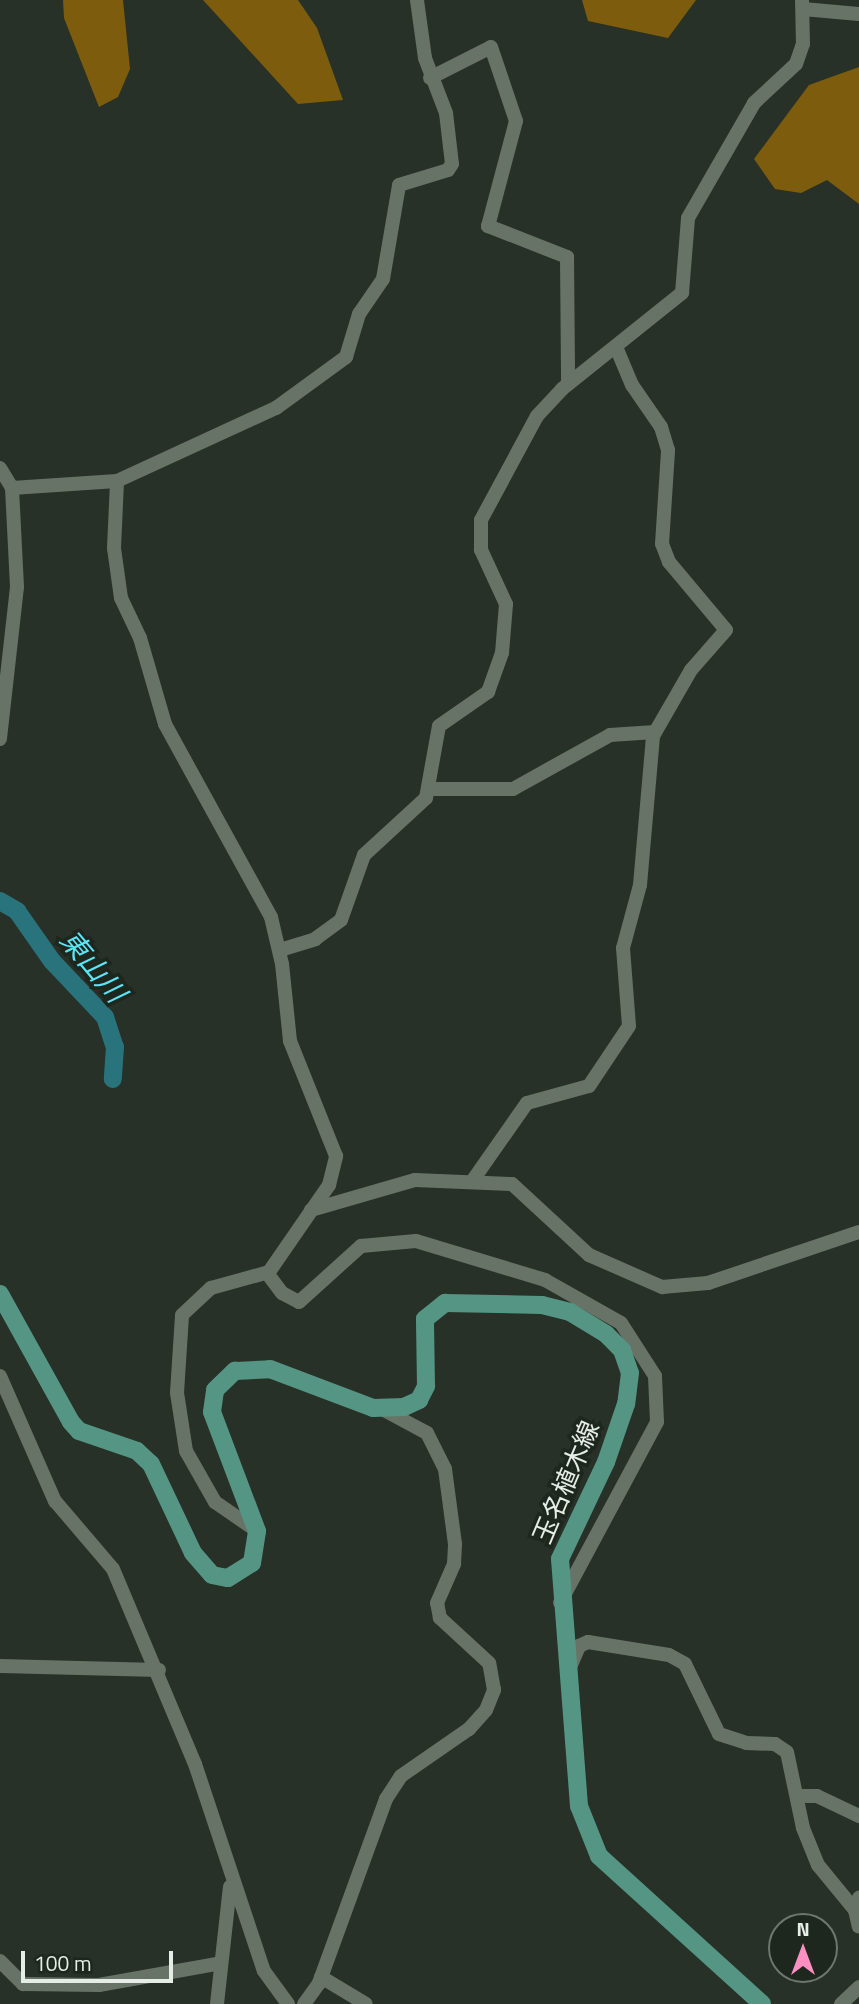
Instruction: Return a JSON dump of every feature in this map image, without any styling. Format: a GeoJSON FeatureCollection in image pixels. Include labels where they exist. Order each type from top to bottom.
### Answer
{"type":"FeatureCollection","features":[{"type":"Feature","properties":{"kind":"main road"},"geometry":{"type":"LineString","coordinates":[[0,1294],[71,1422],[79,1431],[137,1451],[151,1464],[193,1553],[212,1575],[228,1577],[245,1571],[257,1531],[215,1432],[215,1390],[225,1379],[252,1366],[270,1368],[373,1408]]}},
{"type":"Feature","properties":{"kind":"main road","name":"玉名植木線"},"geometry":{"type":"LineString","coordinates":[[373,1408],[419,1400],[428,1374],[425,1319],[445,1303],[542,1305],[570,1312],[614,1342],[630,1373],[626,1404],[606,1462],[566,1536],[560,1559],[560,1603],[571,1665],[579,1806],[599,1856],[762,2004]]}},
{"type":"Feature","properties":{"kind":"street"},"geometry":{"type":"LineString","coordinates":[[12,488],[117,481],[276,408],[346,357],[359,314],[383,279],[399,185],[448,170],[452,163],[446,113],[430,78],[417,0]]}},
{"type":"Feature","properties":{"kind":"street"},"geometry":{"type":"LineString","coordinates":[[280,950],[316,939],[341,920],[364,855],[413,812],[428,789],[439,726],[488,692],[502,653],[506,604],[481,550],[481,520],[537,416],[568,384],[682,292],[688,218],[754,103],[796,64],[803,44],[803,5],[859,14]]}},
{"type":"Feature","properties":{"kind":"street"},"geometry":{"type":"LineString","coordinates":[[430,78],[491,47],[516,121],[488,226],[567,257],[568,384]]}},
{"type":"Feature","properties":{"kind":"street"},"geometry":{"type":"LineString","coordinates":[[473,1180],[527,1103],[589,1086],[629,1026],[623,948],[640,884],[655,732],[691,670],[726,631],[669,562],[662,544],[668,450],[661,427],[632,385],[616,347]]}},
{"type":"Feature","properties":{"kind":"street"},"geometry":{"type":"LineString","coordinates":[[0,468],[12,488],[16,619],[0,740]]}},
{"type":"Feature","properties":{"kind":"street"},"geometry":{"type":"LineString","coordinates":[[117,481],[118,583],[140,638],[155,699],[271,917],[280,950],[290,1041],[337,1156],[334,1176],[267,1273],[211,1287],[189,1304],[182,1315],[177,1355],[186,1451],[215,1502],[257,1531]]}},
{"type":"Feature","properties":{"kind":"street"},"geometry":{"type":"LineString","coordinates":[[428,789],[513,789],[610,735],[655,732]]}},
{"type":"Feature","properties":{"kind":"street"},"geometry":{"type":"LineString","coordinates":[[310,1210],[415,1180],[473,1180],[523,1190],[566,1238],[589,1255],[662,1287],[708,1283],[859,1232]]}},
{"type":"Feature","properties":{"kind":"street"},"geometry":{"type":"LineString","coordinates":[[267,1273],[282,1293],[299,1302],[361,1246],[416,1241],[545,1280],[621,1323],[655,1376],[657,1422],[560,1603]]}},
{"type":"Feature","properties":{"kind":"street"},"geometry":{"type":"LineString","coordinates":[[0,1376],[55,1501],[113,1569],[159,1670],[264,1970],[288,2004]]}},
{"type":"Feature","properties":{"kind":"street"},"geometry":{"type":"LineString","coordinates":[[304,2004],[321,1977],[386,1799],[401,1776],[469,1729],[486,1710],[494,1690],[489,1663],[440,1618],[437,1603],[454,1564],[455,1544],[445,1469],[433,1438],[393,1411],[373,1408]]}},
{"type":"Feature","properties":{"kind":"street"},"geometry":{"type":"LineString","coordinates":[[571,1665],[579,1646],[588,1642],[669,1655],[685,1664],[719,1734],[746,1743],[775,1744],[787,1752],[818,1865],[857,1904],[859,1927]]}},
{"type":"Feature","properties":{"kind":"street"},"geometry":{"type":"LineString","coordinates":[[0,1666],[159,1670]]}},
{"type":"Feature","properties":{"kind":"street"},"geometry":{"type":"LineString","coordinates":[[798,1796],[817,1796],[859,1815]]}},
{"type":"Feature","properties":{"kind":"street"},"geometry":{"type":"LineString","coordinates":[[217,2004],[231,1879]]}},
{"type":"Feature","properties":{"kind":"street"},"geometry":{"type":"LineString","coordinates":[[0,1961],[23,1984],[99,1985],[221,1963]]}},
{"type":"Feature","properties":{"kind":"street"},"geometry":{"type":"LineString","coordinates":[[321,1977],[366,2004]]}},
{"type":"Feature","properties":{"kind":"street"},"geometry":{"type":"LineString","coordinates":[[841,2004],[859,1987]]}},
{"type":"Feature","properties":{"kind":"shaded area"},"geometry":{"type":"Polygon","coordinates":[[[63,0],[123,0],[130,69],[118,97],[99,107],[64,18],[63,0]]]}},
{"type":"Feature","properties":{"kind":"shaded area"},"geometry":{"type":"Polygon","coordinates":[[[203,0],[298,0],[317,28],[343,100],[298,104],[203,0]]]}},
{"type":"Feature","properties":{"kind":"shaded area"},"geometry":{"type":"Polygon","coordinates":[[[582,0],[696,0],[668,38],[588,21],[582,0]]]}},
{"type":"Feature","properties":{"kind":"shaded area"},"geometry":{"type":"Polygon","coordinates":[[[859,67],[859,204],[827,180],[801,193],[775,189],[754,159],[809,85],[859,67]]]}},
{"type":"Feature","properties":{"kind":"waterway","name":"東山川"},"geometry":{"type":"LineString","coordinates":[[0,901],[17,911],[52,961],[105,1017],[115,1047],[113,1079]]}}]}
